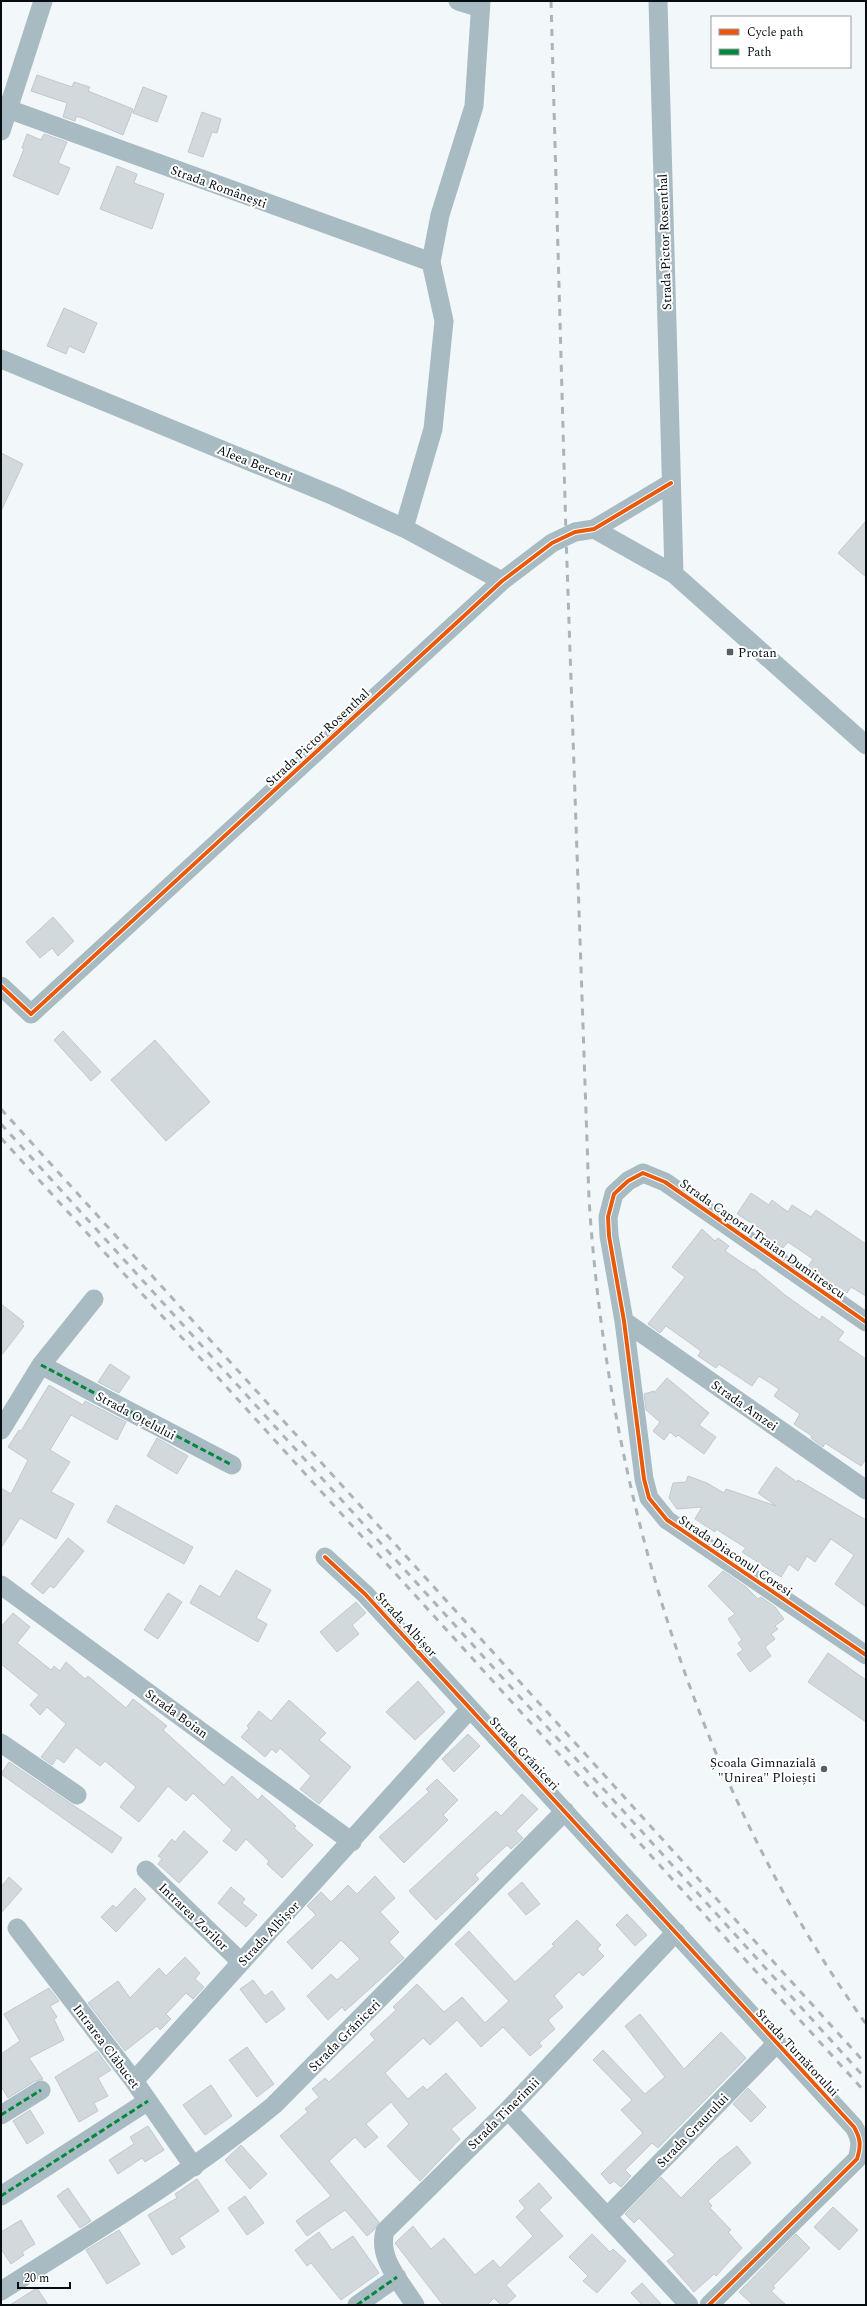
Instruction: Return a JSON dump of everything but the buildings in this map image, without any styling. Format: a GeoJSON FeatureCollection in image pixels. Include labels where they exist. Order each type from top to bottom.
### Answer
{"type":"FeatureCollection","features":[{"type":"Feature","properties":{"kind":"street"},"geometry":{"type":"LineString","coordinates":[[1,131],[43,1]]}},
{"type":"Feature","properties":{"kind":"street"},"geometry":{"type":"LineString","coordinates":[[404,528],[433,429],[435,414],[444,321],[431,262],[440,215],[474,106],[481,5],[458,1]]}},
{"type":"Feature","properties":{"kind":"street","name":"Strada Pictor Rosenthal"},"geometry":{"type":"LineString","coordinates":[[658,1],[674,574]]}},
{"type":"Feature","properties":{"kind":"street","name":"Strada Românești"},"geometry":{"type":"LineString","coordinates":[[8,109],[431,262]]}},
{"type":"Feature","properties":{"kind":"street","name":"Aleea Berceni"},"geometry":{"type":"LineString","coordinates":[[1,359],[334,496],[404,528],[502,581]]}},
{"type":"Feature","properties":{"kind":"street","name":"Strada Pictor Rosenthal"},"geometry":{"type":"LineString","coordinates":[[1,986],[31,1014],[502,581],[552,543],[566,535],[594,529],[671,483]]}},
{"type":"Feature","properties":{"kind":"street"},"geometry":{"type":"LineString","coordinates":[[594,529],[674,574],[866,745]]}},
{"type":"Feature","properties":{"kind":"street","name":"Strada Caporal Traian Dumitrescu"},"geometry":{"type":"LineString","coordinates":[[624,1321],[609,1236],[608,1217],[614,1194],[628,1181],[643,1173],[665,1182],[866,1322]]}},
{"type":"Feature","properties":{"kind":"street"},"geometry":{"type":"LineString","coordinates":[[1,1430],[41,1365],[94,1299]]}},
{"type":"Feature","properties":{"kind":"street","name":"Strada Amzei"},"geometry":{"type":"LineString","coordinates":[[624,1321],[866,1490]]}},
{"type":"Feature","properties":{"kind":"street","name":"Strada Diaconul Coresi"},"geometry":{"type":"LineString","coordinates":[[624,1321],[644,1479],[649,1498],[657,1510],[667,1520],[866,1655]]}},
{"type":"Feature","properties":{"kind":"street","name":"Strada Oțelului"},"geometry":{"type":"LineString","coordinates":[[41,1365],[232,1465]]}},
{"type":"Feature","properties":{"kind":"street","name":"Strada Albișor"},"geometry":{"type":"LineString","coordinates":[[134,2081],[352,1842],[470,1709],[365,1594],[342,1571],[325,1558]]}},
{"type":"Feature","properties":{"kind":"street","name":"Strada Boian"},"geometry":{"type":"LineString","coordinates":[[1,1584],[352,1842]]}},
{"type":"Feature","properties":{"kind":"street","name":"Strada Grăniceri"},"geometry":{"type":"LineString","coordinates":[[1,2291],[194,2167],[229,2142],[274,2105],[564,1811],[470,1709]]}},
{"type":"Feature","properties":{"kind":"street"},"geometry":{"type":"LineString","coordinates":[[1,1743],[77,1795]]}},
{"type":"Feature","properties":{"kind":"street","name":"Strada Turnătorului"},"geometry":{"type":"LineString","coordinates":[[564,1811],[676,1932],[776,2044],[854,2127],[860,2138],[861,2147],[857,2159],[709,2305]]}},
{"type":"Feature","properties":{"kind":"street","name":"Intrarea Zorilor"},"geometry":{"type":"LineString","coordinates":[[146,1870],[241,1962]]}},
{"type":"Feature","properties":{"kind":"street","name":"Intrarea Clăbucet"},"geometry":{"type":"LineString","coordinates":[[17,1928],[134,2081],[194,2167]]}},
{"type":"Feature","properties":{"kind":"street","name":"Strada Tinerimii"},"geometry":{"type":"LineString","coordinates":[[415,2305],[397,2277],[385,2254],[382,2242],[385,2231],[508,2110],[676,1932]]}},
{"type":"Feature","properties":{"kind":"street","name":"Strada Graurului"},"geometry":{"type":"LineString","coordinates":[[608,2216],[776,2044]]}},
{"type":"Feature","properties":{"kind":"street"},"geometry":{"type":"LineString","coordinates":[[1,2115],[41,2090]]}},
{"type":"Feature","properties":{"kind":"street"},"geometry":{"type":"LineString","coordinates":[[1,2196],[148,2101]]}},
{"type":"Feature","properties":{"kind":"street"},"geometry":{"type":"LineString","coordinates":[[508,2110],[689,2305]]}},
{"type":"Feature","properties":{"kind":"street"},"geometry":{"type":"LineString","coordinates":[[357,2305],[397,2277]]}},
{"type":"Feature","properties":{"kind":"railway"},"geometry":{"type":"LineString","coordinates":[[551,1],[566,535],[589,1199],[599,1308],[616,1417],[640,1525],[670,1631],[708,1734],[753,1835],[806,1932],[866,2024]]}},
{"type":"Feature","properties":{"kind":"railway"},"geometry":{"type":"LineString","coordinates":[[1,1109],[866,2064]]}},
{"type":"Feature","properties":{"kind":"railway"},"geometry":{"type":"LineString","coordinates":[[1,1124],[866,2079]]}},
{"type":"Feature","properties":{"kind":"railway"},"geometry":{"type":"LineString","coordinates":[[1,1138],[866,2093]]}},
{"type":"Feature","properties":{"kind":"marked path"},"geometry":{"type":"LineString","coordinates":[[41,1365],[232,1465]]}},
{"type":"Feature","properties":{"kind":"marked path"},"geometry":{"type":"LineString","coordinates":[[1,2115],[41,2090]]}},
{"type":"Feature","properties":{"kind":"marked path"},"geometry":{"type":"LineString","coordinates":[[1,2196],[148,2101]]}},
{"type":"Feature","properties":{"kind":"marked path"},"geometry":{"type":"LineString","coordinates":[[357,2305],[397,2277]]}},
{"type":"Feature","properties":{"kind":"cycle path"},"geometry":{"type":"LineString","coordinates":[[1,986],[31,1014],[502,581],[552,543],[575,532],[594,529],[671,483]]}},
{"type":"Feature","properties":{"kind":"cycle path"},"geometry":{"type":"LineString","coordinates":[[866,1322],[665,1182],[643,1173],[628,1181],[614,1194],[608,1217],[609,1236],[624,1321],[644,1479],[649,1498],[667,1520],[866,1655]]}},
{"type":"Feature","properties":{"kind":"cycle path"},"geometry":{"type":"LineString","coordinates":[[325,1557],[365,1594],[854,2127],[860,2143],[857,2159],[709,2305]]}},
{"type":"Feature","properties":{"kind":"place","name":"Protan"},"geometry":{"type":"Point","coordinates":[730,652]}},
{"type":"Feature","properties":{"kind":"place","name":"Școala Gimnazială \"Unirea\" Ploiești"},"geometry":{"type":"Point","coordinates":[824,1769]}}]}
